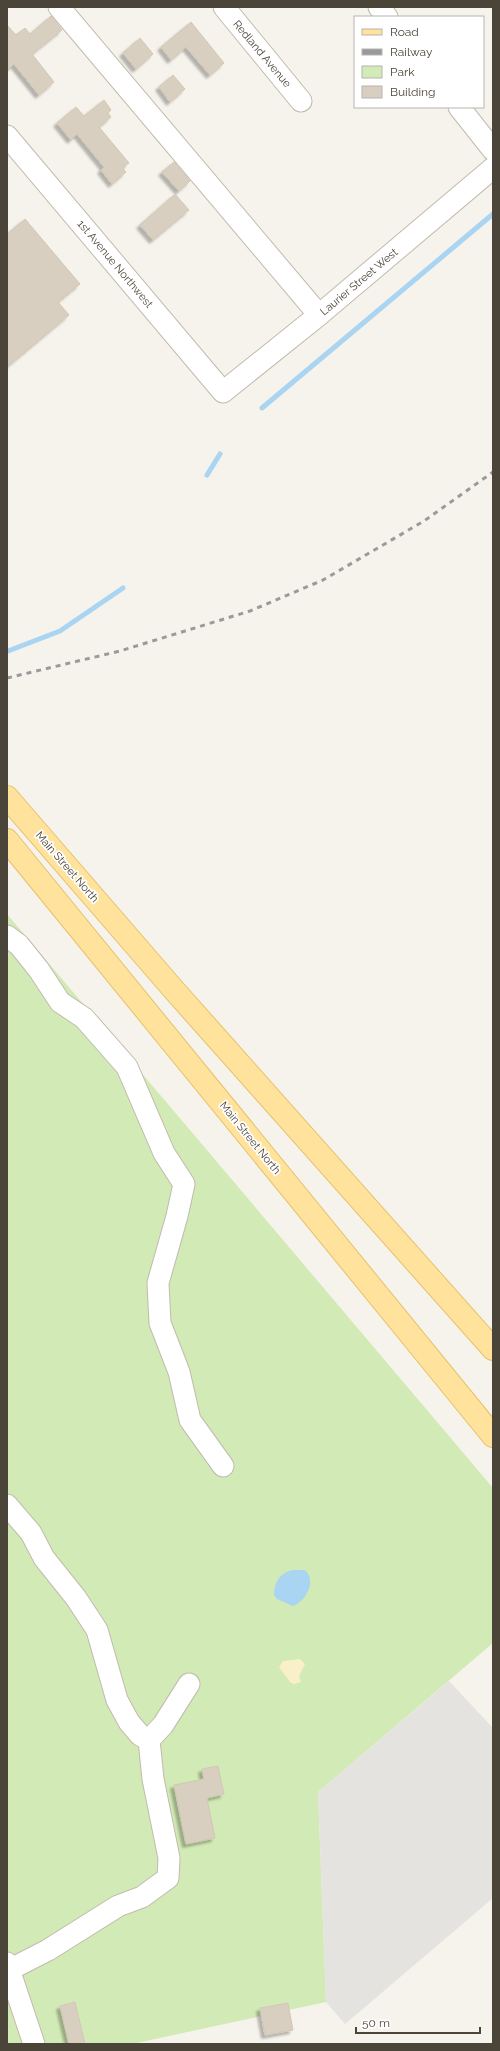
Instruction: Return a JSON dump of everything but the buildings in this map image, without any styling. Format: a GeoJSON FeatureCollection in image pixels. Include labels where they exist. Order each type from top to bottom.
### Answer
{"type":"FeatureCollection","features":[{"type":"Feature","properties":{"kind":"main road","name":"Main Street North"},"geometry":{"type":"LineString","coordinates":[[7,797],[174,990],[490,1338]]}},
{"type":"Feature","properties":{"kind":"main road","name":"Main Street North"},"geometry":{"type":"LineString","coordinates":[[7,840],[493,1436]]}},
{"type":"Feature","properties":{"kind":"street"},"geometry":{"type":"LineString","coordinates":[[59,7],[319,315]]}},
{"type":"Feature","properties":{"kind":"street","name":"Redland Avenue"},"geometry":{"type":"LineString","coordinates":[[224,7],[301,101]]}},
{"type":"Feature","properties":{"kind":"street"},"geometry":{"type":"LineString","coordinates":[[379,7],[386,16]]}},
{"type":"Feature","properties":{"kind":"street"},"geometry":{"type":"LineString","coordinates":[[459,108],[493,150]]}},
{"type":"Feature","properties":{"kind":"street","name":"1st Avenue Northwest"},"geometry":{"type":"LineString","coordinates":[[7,136],[223,392]]}},
{"type":"Feature","properties":{"kind":"street","name":"Laurier Street West"},"geometry":{"type":"LineString","coordinates":[[223,392],[319,315],[493,168]]}},
{"type":"Feature","properties":{"kind":"street"},"geometry":{"type":"LineString","coordinates":[[7,936],[19,945],[39,970],[60,1002],[84,1018],[127,1068],[164,1154],[184,1184],[177,1216],[158,1283],[160,1323],[179,1372],[190,1420],[223,1466]]}},
{"type":"Feature","properties":{"kind":"street"},"geometry":{"type":"LineString","coordinates":[[7,1505],[31,1533],[44,1558],[76,1598],[97,1630],[117,1700],[128,1722],[140,1735],[149,1740]]}},
{"type":"Feature","properties":{"kind":"street"},"geometry":{"type":"LineString","coordinates":[[34,2044],[27,2018],[8,1968],[48,1950],[118,1906],[142,1897],[168,1878],[170,1858],[153,1779],[149,1740],[163,1725],[189,1684]]}},
{"type":"Feature","properties":{"kind":"street"},"geometry":{"type":"LineString","coordinates":[[27,2018],[28,2044]]}},
{"type":"Feature","properties":{"kind":"green space"},"geometry":{"type":"Polygon","coordinates":[[[7,914],[493,1488],[493,1643],[318,1792],[326,2002],[132,2044],[7,2044],[7,914]]]}},
{"type":"Feature","properties":{"kind":"sand"},"geometry":{"type":"Polygon","coordinates":[[[300,1659],[305,1664],[299,1676],[301,1682],[294,1684],[290,1682],[279,1667],[283,1661],[300,1659]]]}},
{"type":"Feature","properties":{"kind":"shaded area"},"geometry":{"type":"Polygon","coordinates":[[[449,1681],[493,1728],[493,1898],[345,2024],[326,2002],[318,1792],[449,1681]]]}},
{"type":"Feature","properties":{"kind":"water"},"geometry":{"type":"Polygon","coordinates":[[[292,1570],[305,1570],[310,1580],[310,1585],[306,1595],[302,1600],[293,1606],[277,1599],[274,1595],[276,1582],[278,1579],[292,1570]]]}},
{"type":"Feature","properties":{"kind":"waterway"},"geometry":{"type":"LineString","coordinates":[[262,408],[493,214]]}},
{"type":"Feature","properties":{"kind":"waterway"},"geometry":{"type":"LineString","coordinates":[[207,475],[220,454]]}},
{"type":"Feature","properties":{"kind":"waterway"},"geometry":{"type":"LineString","coordinates":[[8,651],[60,631],[123,588]]}},
{"type":"Feature","properties":{"kind":"railway"},"geometry":{"type":"LineString","coordinates":[[7,678],[120,651],[250,611],[323,580],[424,521],[493,472]]}}]}
